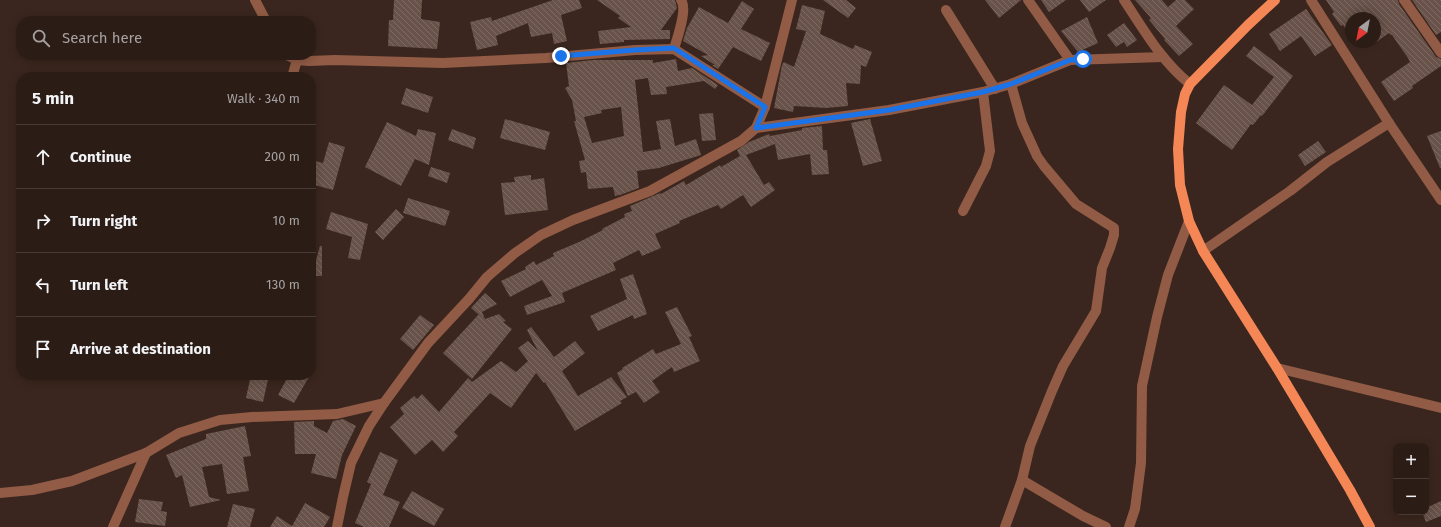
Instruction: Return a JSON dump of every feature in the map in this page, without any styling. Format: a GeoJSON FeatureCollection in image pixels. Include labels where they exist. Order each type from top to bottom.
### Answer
{"type":"FeatureCollection","features":[{"type":"Feature","properties":{"kind":"main road"},"geometry":{"type":"LineString","coordinates":[[1275,0],[1190,84],[1185,94],[1181,112],[1178,149],[1180,185],[1189,221],[1203,251],[1277,368],[1350,490],[1370,527]]}},
{"type":"Feature","properties":{"kind":"street"},"geometry":{"type":"LineString","coordinates":[[255,0],[263,16]]}},
{"type":"Feature","properties":{"kind":"street"},"geometry":{"type":"LineString","coordinates":[[674,48],[684,12],[684,3],[681,0]]}},
{"type":"Feature","properties":{"kind":"street"},"geometry":{"type":"LineString","coordinates":[[337,527],[351,463],[364,435],[384,403],[428,343],[469,299],[487,277],[515,253],[541,235],[573,220],[650,191],[741,141],[756,128],[765,107],[792,0]]}},
{"type":"Feature","properties":{"kind":"street"},"geometry":{"type":"LineString","coordinates":[[1028,0],[1070,60]]}},
{"type":"Feature","properties":{"kind":"street"},"geometry":{"type":"LineString","coordinates":[[1124,0],[1163,57],[1179,75],[1190,84]]}},
{"type":"Feature","properties":{"kind":"street"},"geometry":{"type":"LineString","coordinates":[[1311,0],[1389,123],[1441,200]]}},
{"type":"Feature","properties":{"kind":"street"},"geometry":{"type":"LineString","coordinates":[[1404,0],[1441,53]]}},
{"type":"Feature","properties":{"kind":"street"},"geometry":{"type":"LineString","coordinates":[[946,10],[995,89]]}},
{"type":"Feature","properties":{"kind":"street"},"geometry":{"type":"LineString","coordinates":[[293,72],[297,60],[443,63],[546,58],[674,48],[765,107]]}},
{"type":"Feature","properties":{"kind":"street"},"geometry":{"type":"LineString","coordinates":[[756,128],[889,110],[983,92],[1011,84],[1070,60],[1163,57]]}},
{"type":"Feature","properties":{"kind":"street"},"geometry":{"type":"LineString","coordinates":[[1005,527],[1022,480],[1030,446],[1052,391],[1066,360],[1096,311],[1102,268],[1110,248],[1114,228],[1076,204],[1044,166],[1037,156],[1022,123],[1011,84]]}},
{"type":"Feature","properties":{"kind":"street"},"geometry":{"type":"LineString","coordinates":[[963,211],[986,166],[990,151],[983,92]]}},
{"type":"Feature","properties":{"kind":"street"},"geometry":{"type":"LineString","coordinates":[[1203,251],[1290,191],[1327,162],[1389,123]]}},
{"type":"Feature","properties":{"kind":"street"},"geometry":{"type":"LineString","coordinates":[[1129,527],[1135,509],[1141,463],[1142,386],[1157,316],[1168,275],[1189,221]]}},
{"type":"Feature","properties":{"kind":"street"},"geometry":{"type":"LineString","coordinates":[[1277,368],[1441,408]]}},
{"type":"Feature","properties":{"kind":"street"},"geometry":{"type":"LineString","coordinates":[[0,493],[32,490],[72,482],[146,453],[179,433],[220,420],[252,417],[337,414],[384,403]]}},
{"type":"Feature","properties":{"kind":"street"},"geometry":{"type":"LineString","coordinates":[[112,527],[146,453]]}},
{"type":"Feature","properties":{"kind":"street"},"geometry":{"type":"LineString","coordinates":[[1022,480],[1083,516],[1106,527]]}},
{"type":"Feature","properties":{"kind":"building"},"geometry":{"type":"Polygon","coordinates":[[[394,0],[422,0],[421,19],[440,22],[437,49],[388,46],[389,20],[393,20],[394,0]]]}},
{"type":"Feature","properties":{"kind":"building"},"geometry":{"type":"Polygon","coordinates":[[[553,0],[579,0],[582,8],[561,15],[567,41],[554,44],[552,33],[531,37],[528,23],[496,36],[498,45],[477,50],[470,22],[491,17],[492,21],[553,0]]]}},
{"type":"Feature","properties":{"kind":"building"},"geometry":{"type":"Polygon","coordinates":[[[597,0],[675,0],[677,8],[661,30],[670,30],[670,39],[624,40],[624,42],[600,44],[598,31],[631,27],[618,18],[620,16],[597,0]]]}},
{"type":"Feature","properties":{"kind":"building"},"geometry":{"type":"Polygon","coordinates":[[[823,0],[846,0],[856,8],[848,18],[823,0]]]}},
{"type":"Feature","properties":{"kind":"building"},"geometry":{"type":"Polygon","coordinates":[[[985,0],[1021,0],[999,18],[985,0]]]}},
{"type":"Feature","properties":{"kind":"building"},"geometry":{"type":"Polygon","coordinates":[[[1041,0],[1066,0],[1049,12],[1041,0]]]}},
{"type":"Feature","properties":{"kind":"building"},"geometry":{"type":"Polygon","coordinates":[[[1080,0],[1106,0],[1089,12],[1080,0]]]}},
{"type":"Feature","properties":{"kind":"building"},"geometry":{"type":"Polygon","coordinates":[[[1135,0],[1162,0],[1168,7],[1176,0],[1185,0],[1194,9],[1176,26],[1193,44],[1179,56],[1164,40],[1165,39],[1149,20],[1151,18],[1135,0]]]}},
{"type":"Feature","properties":{"kind":"building"},"geometry":{"type":"Polygon","coordinates":[[[1326,0],[1398,0],[1399,4],[1436,57],[1441,59],[1441,66],[1412,86],[1413,88],[1394,101],[1381,82],[1410,62],[1392,35],[1389,33],[1381,39],[1381,12],[1345,12],[1345,28],[1343,25],[1341,26],[1332,14],[1334,12],[1326,0]]]}},
{"type":"Feature","properties":{"kind":"building"},"geometry":{"type":"Polygon","coordinates":[[[1412,0],[1441,0],[1441,32],[1436,35],[1412,0]]]}},
{"type":"Feature","properties":{"kind":"building"},"geometry":{"type":"Polygon","coordinates":[[[742,1],[754,9],[741,29],[770,43],[761,61],[733,47],[718,69],[712,65],[715,65],[701,56],[708,55],[683,41],[687,28],[699,7],[728,23],[742,1]]]}},
{"type":"Feature","properties":{"kind":"building"},"geometry":{"type":"Polygon","coordinates":[[[802,5],[825,11],[820,34],[853,49],[855,45],[872,52],[866,67],[861,65],[860,84],[846,83],[848,106],[826,108],[794,106],[793,112],[774,108],[782,65],[784,62],[794,67],[806,31],[796,29],[802,5]]]}},
{"type":"Feature","properties":{"kind":"building"},"geometry":{"type":"Polygon","coordinates":[[[1306,9],[1332,45],[1315,56],[1301,36],[1280,51],[1269,34],[1306,9]]]}},
{"type":"Feature","properties":{"kind":"building"},"geometry":{"type":"Polygon","coordinates":[[[1087,17],[1098,43],[1078,52],[1061,31],[1087,17]]]}},
{"type":"Feature","properties":{"kind":"building"},"geometry":{"type":"Polygon","coordinates":[[[1124,23],[1137,40],[1127,47],[1124,42],[1116,47],[1107,35],[1124,23]]]}},
{"type":"Feature","properties":{"kind":"building"},"geometry":{"type":"Polygon","coordinates":[[[1254,46],[1293,76],[1262,116],[1261,115],[1253,125],[1251,124],[1232,150],[1196,123],[1224,85],[1252,105],[1274,77],[1246,56],[1254,46]]]}},
{"type":"Feature","properties":{"kind":"building"},"geometry":{"type":"Polygon","coordinates":[[[676,59],[678,71],[692,68],[718,85],[715,89],[704,81],[666,87],[667,94],[651,95],[648,78],[635,80],[643,152],[661,149],[656,121],[670,119],[675,146],[696,139],[701,155],[659,168],[637,171],[639,188],[620,195],[615,196],[613,187],[588,189],[586,172],[581,173],[579,161],[585,160],[574,121],[576,121],[572,100],[565,88],[569,86],[566,63],[593,60],[653,60],[653,63],[676,59]],[[621,107],[601,110],[602,113],[584,117],[592,143],[624,136],[621,107]]]}},
{"type":"Feature","properties":{"kind":"building"},"geometry":{"type":"Polygon","coordinates":[[[406,88],[433,97],[428,113],[401,104],[406,88]]]}},
{"type":"Feature","properties":{"kind":"building"},"geometry":{"type":"Polygon","coordinates":[[[713,113],[716,140],[702,141],[699,114],[713,113]]]}},
{"type":"Feature","properties":{"kind":"building"},"geometry":{"type":"Polygon","coordinates":[[[505,119],[550,132],[545,150],[500,138],[505,119]]]}},
{"type":"Feature","properties":{"kind":"building"},"geometry":{"type":"Polygon","coordinates":[[[870,119],[882,161],[863,166],[851,123],[870,119]]]}},
{"type":"Feature","properties":{"kind":"building"},"geometry":{"type":"Polygon","coordinates":[[[387,122],[416,136],[418,129],[436,133],[429,165],[415,159],[401,186],[365,167],[387,122]]]}},
{"type":"Feature","properties":{"kind":"building"},"geometry":{"type":"Polygon","coordinates":[[[822,126],[823,150],[827,150],[829,174],[812,175],[810,154],[778,160],[775,144],[746,155],[764,185],[769,182],[775,190],[751,207],[743,195],[721,209],[718,205],[679,221],[680,223],[655,234],[661,248],[642,256],[639,250],[613,263],[616,270],[562,293],[565,302],[527,315],[524,306],[552,296],[542,280],[510,297],[501,281],[526,269],[525,267],[534,261],[536,265],[554,256],[553,253],[603,230],[602,229],[625,217],[624,214],[632,211],[630,206],[660,193],[661,194],[684,181],[686,185],[720,165],[721,167],[740,156],[737,150],[749,142],[769,134],[770,136],[802,130],[802,128],[822,126]]]}},
{"type":"Feature","properties":{"kind":"building"},"geometry":{"type":"Polygon","coordinates":[[[452,129],[476,138],[473,149],[448,140],[452,129]]]}},
{"type":"Feature","properties":{"kind":"building"},"geometry":{"type":"Polygon","coordinates":[[[1441,131],[1441,168],[1440,168],[1427,136],[1441,131]]]}},
{"type":"Feature","properties":{"kind":"building"},"geometry":{"type":"Polygon","coordinates":[[[1318,141],[1326,152],[1305,166],[1298,155],[1318,141]]]}},
{"type":"Feature","properties":{"kind":"building"},"geometry":{"type":"Polygon","coordinates":[[[329,142],[345,147],[333,190],[316,185],[316,161],[323,163],[329,142]]]}},
{"type":"Feature","properties":{"kind":"building"},"geometry":{"type":"Polygon","coordinates":[[[431,167],[450,173],[447,183],[428,176],[431,167]]]}},
{"type":"Feature","properties":{"kind":"building"},"geometry":{"type":"Polygon","coordinates":[[[531,175],[531,180],[544,178],[548,210],[505,215],[501,183],[515,182],[514,177],[531,175]]]}},
{"type":"Feature","properties":{"kind":"building"},"geometry":{"type":"Polygon","coordinates":[[[408,198],[450,211],[445,226],[403,213],[408,198]]]}},
{"type":"Feature","properties":{"kind":"building"},"geometry":{"type":"Polygon","coordinates":[[[396,209],[404,217],[383,240],[375,232],[396,209]]]}},
{"type":"Feature","properties":{"kind":"building"},"geometry":{"type":"Polygon","coordinates":[[[331,212],[368,224],[360,260],[348,258],[352,237],[326,229],[331,212]]]}},
{"type":"Feature","properties":{"kind":"building"},"geometry":{"type":"Polygon","coordinates":[[[320,246],[322,246],[322,276],[316,276],[316,260],[320,246]]]}},
{"type":"Feature","properties":{"kind":"building"},"geometry":{"type":"Polygon","coordinates":[[[633,274],[647,314],[634,319],[633,315],[598,331],[590,316],[627,299],[620,279],[633,274]]]}},
{"type":"Feature","properties":{"kind":"building"},"geometry":{"type":"Polygon","coordinates":[[[485,293],[497,304],[482,312],[485,319],[499,314],[506,321],[503,322],[512,329],[472,379],[443,353],[479,314],[471,308],[485,293]]]}},
{"type":"Feature","properties":{"kind":"building"},"geometry":{"type":"Polygon","coordinates":[[[677,307],[692,336],[689,337],[700,361],[674,372],[672,367],[652,381],[660,392],[644,403],[636,392],[628,396],[617,373],[623,369],[622,368],[653,349],[656,354],[681,344],[665,312],[677,307]]]}},
{"type":"Feature","properties":{"kind":"building"},"geometry":{"type":"Polygon","coordinates":[[[420,315],[434,325],[413,350],[400,339],[420,315]]]}},
{"type":"Feature","properties":{"kind":"building"},"geometry":{"type":"Polygon","coordinates":[[[531,327],[554,357],[575,341],[585,353],[562,371],[578,396],[611,377],[627,397],[620,401],[622,403],[575,431],[545,382],[544,383],[536,373],[511,408],[490,393],[454,432],[458,436],[443,452],[432,440],[415,455],[390,427],[404,414],[400,408],[414,396],[417,399],[422,394],[439,412],[468,378],[472,382],[501,361],[516,372],[528,361],[518,348],[528,341],[538,351],[527,330],[531,327]]]}},
{"type":"Feature","properties":{"kind":"building"},"geometry":{"type":"Polygon","coordinates":[[[250,380],[268,380],[263,402],[246,398],[250,380]]]}},
{"type":"Feature","properties":{"kind":"building"},"geometry":{"type":"Polygon","coordinates":[[[286,380],[307,380],[294,403],[278,395],[286,380]]]}},
{"type":"Feature","properties":{"kind":"building"},"geometry":{"type":"Polygon","coordinates":[[[343,419],[356,426],[342,455],[336,479],[311,473],[316,454],[295,454],[294,422],[314,421],[314,426],[327,433],[333,421],[343,419]]]}},
{"type":"Feature","properties":{"kind":"building"},"geometry":{"type":"Polygon","coordinates":[[[245,426],[251,456],[243,457],[249,491],[227,494],[222,464],[202,467],[209,497],[221,500],[190,507],[182,475],[176,478],[166,455],[206,439],[206,434],[245,426]]]}},
{"type":"Feature","properties":{"kind":"building"},"geometry":{"type":"Polygon","coordinates":[[[380,452],[398,460],[383,495],[400,502],[389,527],[364,527],[355,523],[371,484],[367,482],[380,452]]]}},
{"type":"Feature","properties":{"kind":"building"},"geometry":{"type":"Polygon","coordinates":[[[412,491],[444,509],[434,526],[402,508],[412,491]]]}},
{"type":"Feature","properties":{"kind":"building"},"geometry":{"type":"Polygon","coordinates":[[[139,499],[163,502],[161,511],[167,512],[165,526],[135,522],[139,499]]]}},
{"type":"Feature","properties":{"kind":"building"},"geometry":{"type":"Polygon","coordinates":[[[1441,501],[1441,516],[1426,522],[1423,515],[1429,515],[1429,507],[1441,501]]]}},
{"type":"Feature","properties":{"kind":"building"},"geometry":{"type":"Polygon","coordinates":[[[305,503],[330,517],[324,527],[270,527],[277,516],[292,526],[305,503]]]}},
{"type":"Feature","properties":{"kind":"building"},"geometry":{"type":"Polygon","coordinates":[[[233,504],[255,509],[250,527],[227,527],[233,504]]]}},
{"type":"Feature","properties":{"kind":"route"},"geometry":{"type":"LineString","coordinates":[[561,56],[674,48],[765,107],[756,128],[889,110],[983,92],[1011,84],[1070,60],[1083,59]]}}]}
